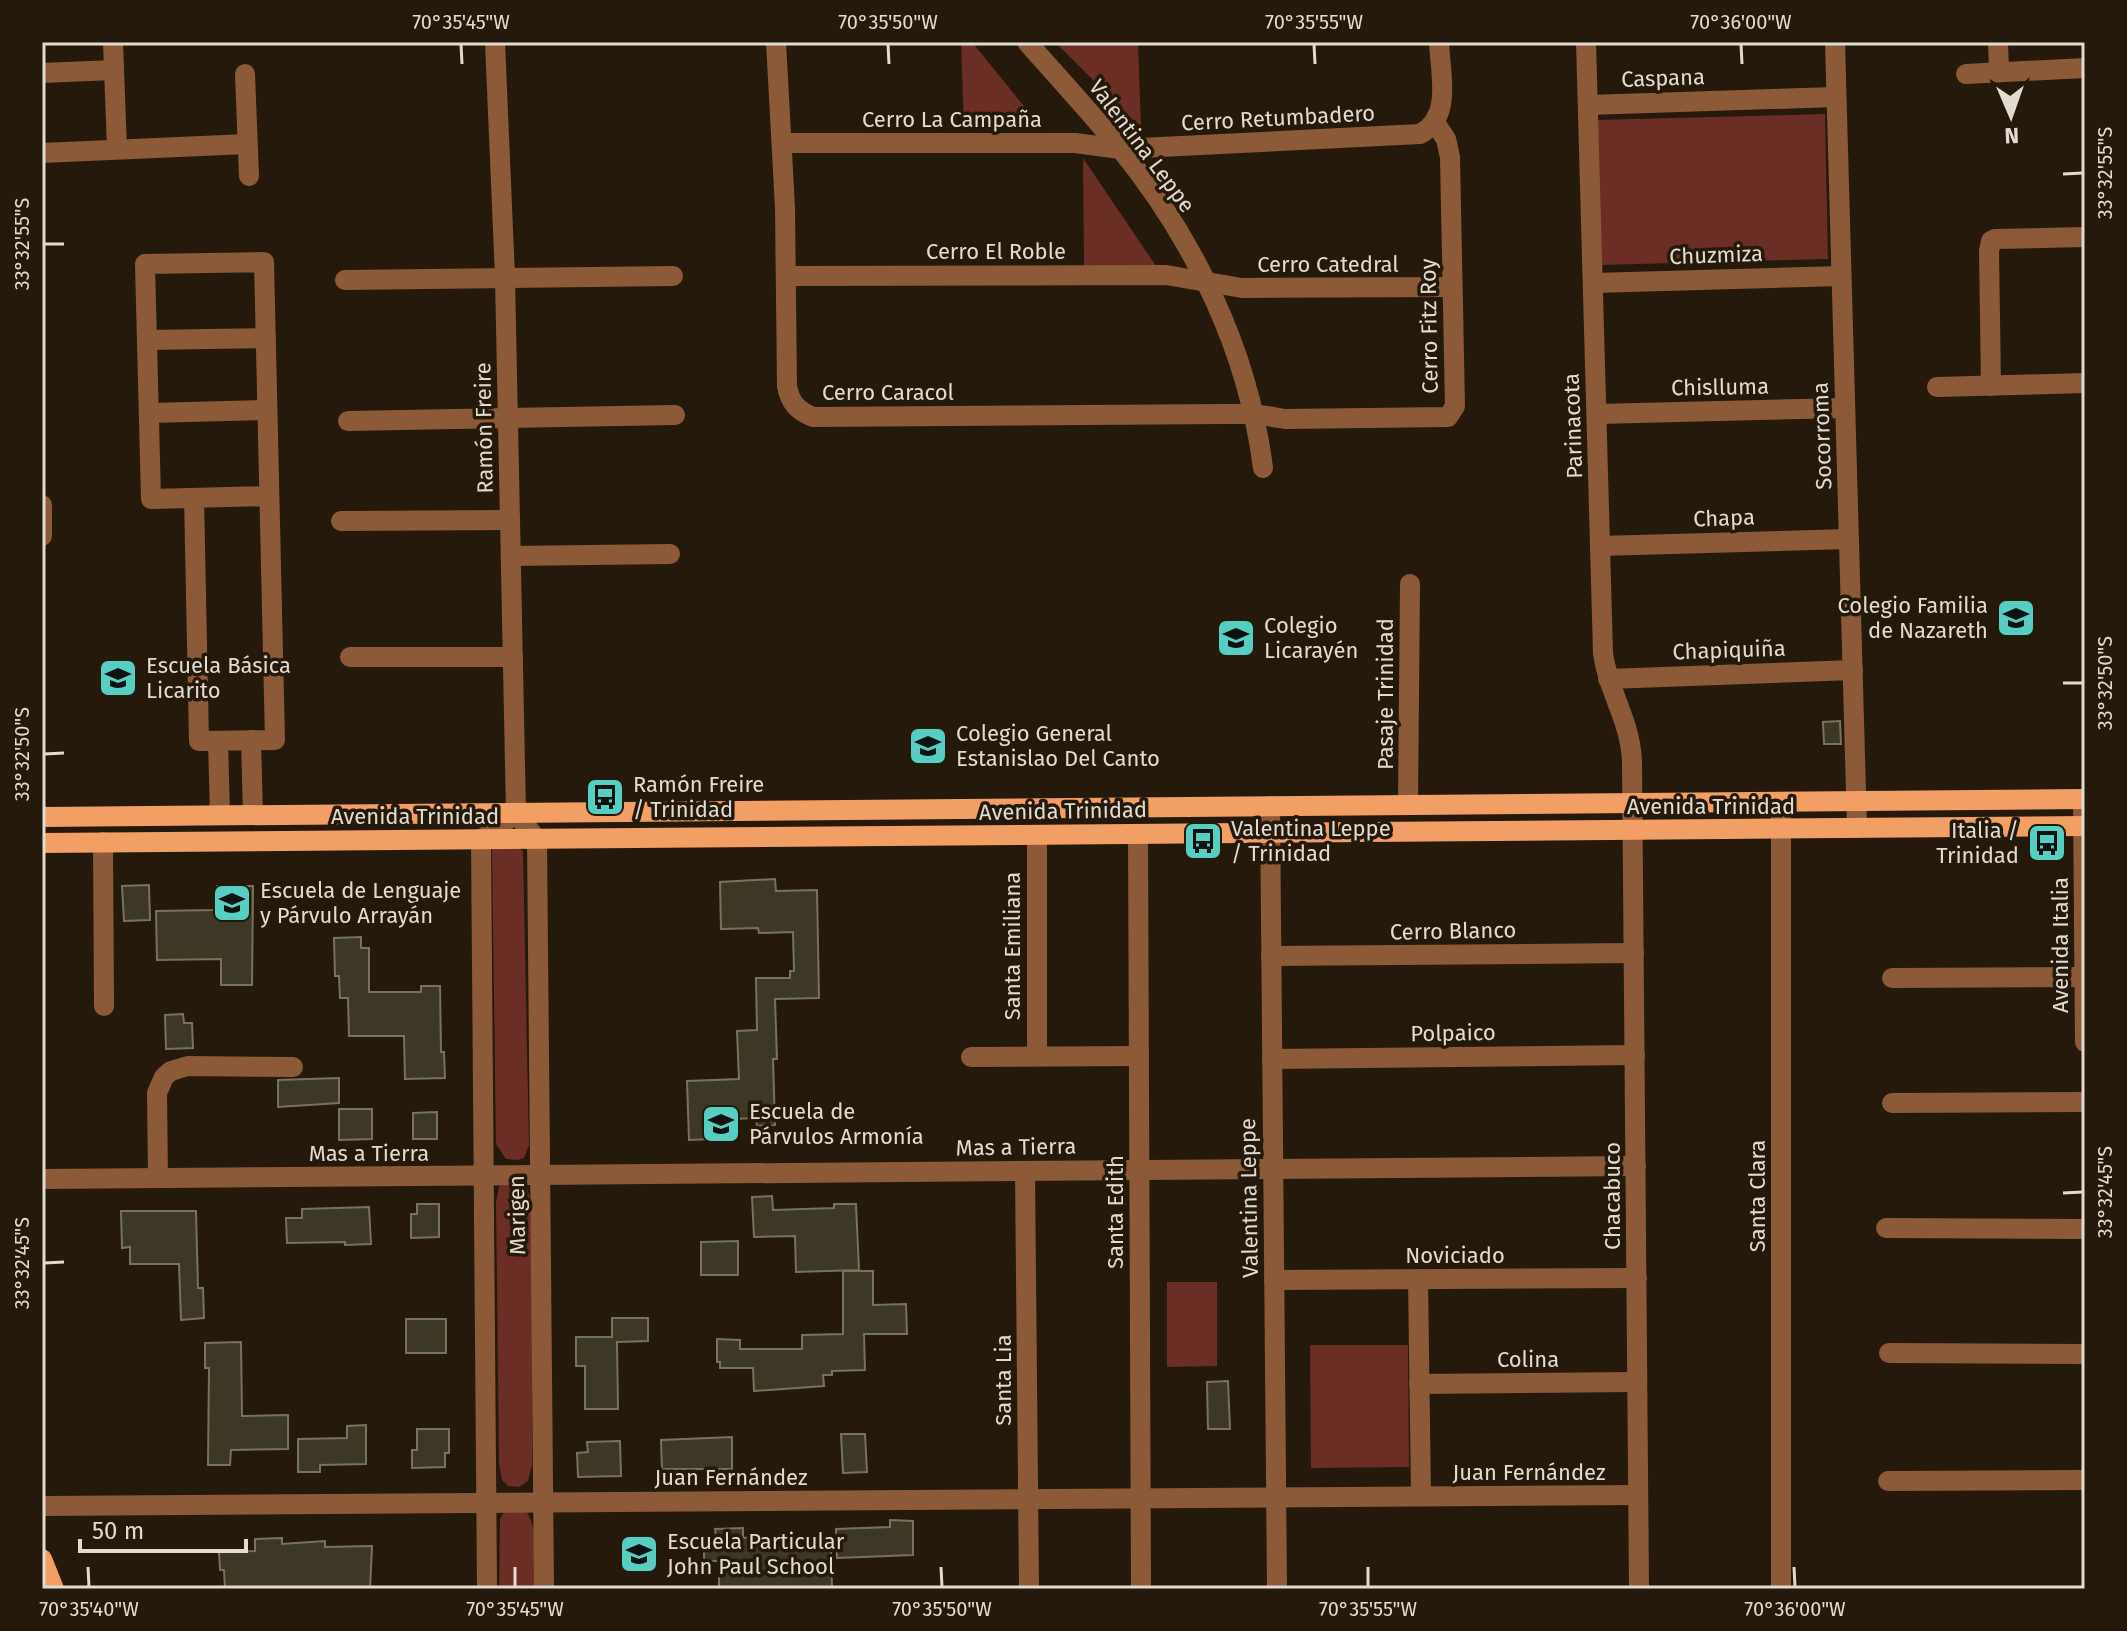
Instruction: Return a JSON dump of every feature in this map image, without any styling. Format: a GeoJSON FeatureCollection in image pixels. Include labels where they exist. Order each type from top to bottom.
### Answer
{"type":"FeatureCollection","features":[{"type":"Feature","properties":{"kind":"main road","name":"Avenida Trinidad"},"geometry":{"type":"LineString","coordinates":[[42,817],[2084,799]]}},
{"type":"Feature","properties":{"kind":"main road","name":"Avenida Trinidad"},"geometry":{"type":"LineString","coordinates":[[42,843],[2084,826]]}},
{"type":"Feature","properties":{"kind":"main road"},"geometry":{"type":"LineString","coordinates":[[42,1559],[54,1589]]}},
{"type":"Feature","properties":{"kind":"street"},"geometry":{"type":"LineString","coordinates":[[113,42],[117,149]]}},
{"type":"Feature","properties":{"kind":"street","name":"Ramón Freire"},"geometry":{"type":"LineString","coordinates":[[495,42],[505,277],[516,813]]}},
{"type":"Feature","properties":{"kind":"street","name":"Cerro Caracol"},"geometry":{"type":"LineString","coordinates":[[776,42],[783,143],[789,394],[797,408],[813,417],[1255,414]]}},
{"type":"Feature","properties":{"kind":"street","name":"Valentina Leppe"},"geometry":{"type":"LineString","coordinates":[[1027,42],[1120,149],[1168,216],[1205,282],[1236,350],[1255,414],[1263,468]]}},
{"type":"Feature","properties":{"kind":"street"},"geometry":{"type":"LineString","coordinates":[[1435,123],[1442,108],[1439,42]]}},
{"type":"Feature","properties":{"kind":"street","name":"Parinacota"},"geometry":{"type":"LineString","coordinates":[[1586,42],[1603,653],[1608,679],[1630,736],[1633,803]]}},
{"type":"Feature","properties":{"kind":"street","name":"Socorroma"},"geometry":{"type":"LineString","coordinates":[[1835,42],[1857,828]]}},
{"type":"Feature","properties":{"kind":"street"},"geometry":{"type":"LineString","coordinates":[[1998,42],[1999,72]]}},
{"type":"Feature","properties":{"kind":"street"},"geometry":{"type":"LineString","coordinates":[[1966,74],[2085,68]]}},
{"type":"Feature","properties":{"kind":"street"},"geometry":{"type":"LineString","coordinates":[[42,73],[114,70]]}},
{"type":"Feature","properties":{"kind":"street"},"geometry":{"type":"LineString","coordinates":[[245,74],[249,176]]}},
{"type":"Feature","properties":{"kind":"street","name":"Caspana"},"geometry":{"type":"LineString","coordinates":[[1588,105],[1836,97]]}},
{"type":"Feature","properties":{"kind":"street","name":"Cerro Retumbadero"},"geometry":{"type":"LineString","coordinates":[[1120,149],[1411,135],[1420,134],[1435,123]]}},
{"type":"Feature","properties":{"kind":"street","name":"Cerro Fitz Roy"},"geometry":{"type":"LineString","coordinates":[[1255,414],[1285,419],[1448,417],[1455,406],[1450,157],[1446,139],[1435,123]]}},
{"type":"Feature","properties":{"kind":"street","name":"Cerro La Campaña"},"geometry":{"type":"LineString","coordinates":[[783,143],[1075,143],[1120,149]]}},
{"type":"Feature","properties":{"kind":"street"},"geometry":{"type":"LineString","coordinates":[[42,153],[247,144]]}},
{"type":"Feature","properties":{"kind":"street"},"geometry":{"type":"LineString","coordinates":[[1991,386],[1991,241],[2000,238],[2085,237]]}},
{"type":"Feature","properties":{"kind":"street"},"geometry":{"type":"LineString","coordinates":[[194,498],[199,741],[275,740],[264,262],[145,264],[151,499],[269,496]]}},
{"type":"Feature","properties":{"kind":"street","name":"Cerro El Roble"},"geometry":{"type":"LineString","coordinates":[[786,276],[1166,275],[1205,282]]}},
{"type":"Feature","properties":{"kind":"street"},"geometry":{"type":"LineString","coordinates":[[345,280],[673,276]]}},
{"type":"Feature","properties":{"kind":"street","name":"Chuzmiza"},"geometry":{"type":"LineString","coordinates":[[1593,283],[1841,276]]}},
{"type":"Feature","properties":{"kind":"street","name":"Cerro Catedral"},"geometry":{"type":"LineString","coordinates":[[1205,282],[1242,288],[1452,287]]}},
{"type":"Feature","properties":{"kind":"street"},"geometry":{"type":"LineString","coordinates":[[147,340],[266,338]]}},
{"type":"Feature","properties":{"kind":"street"},"geometry":{"type":"LineString","coordinates":[[1937,387],[2085,383]]}},
{"type":"Feature","properties":{"kind":"street","name":"Chislluma"},"geometry":{"type":"LineString","coordinates":[[1597,414],[1845,408]]}},
{"type":"Feature","properties":{"kind":"street"},"geometry":{"type":"LineString","coordinates":[[149,413],[267,410]]}},
{"type":"Feature","properties":{"kind":"street"},"geometry":{"type":"LineString","coordinates":[[348,421],[675,415]]}},
{"type":"Feature","properties":{"kind":"street"},"geometry":{"type":"LineString","coordinates":[[42,505],[42,536]]}},
{"type":"Feature","properties":{"kind":"street"},"geometry":{"type":"LineString","coordinates":[[341,521],[510,520]]}},
{"type":"Feature","properties":{"kind":"street","name":"Chapa"},"geometry":{"type":"LineString","coordinates":[[1600,546],[1849,539]]}},
{"type":"Feature","properties":{"kind":"street"},"geometry":{"type":"LineString","coordinates":[[511,556],[670,554]]}},
{"type":"Feature","properties":{"kind":"street","name":"Pasaje Trinidad"},"geometry":{"type":"LineString","coordinates":[[1408,805],[1410,584]]}},
{"type":"Feature","properties":{"kind":"street"},"geometry":{"type":"LineString","coordinates":[[350,657],[513,657]]}},
{"type":"Feature","properties":{"kind":"street","name":"Chapiquiña"},"geometry":{"type":"LineString","coordinates":[[1608,679],[1853,670]]}},
{"type":"Feature","properties":{"kind":"street"},"geometry":{"type":"LineString","coordinates":[[251,740],[253,815]]}},
{"type":"Feature","properties":{"kind":"street"},"geometry":{"type":"LineString","coordinates":[[218,741],[220,815]]}},
{"type":"Feature","properties":{"kind":"street","name":"Avenida Italia"},"geometry":{"type":"LineString","coordinates":[[2084,799],[2085,1042]]}},
{"type":"Feature","properties":{"kind":"street","name":"Santa Clara"},"geometry":{"type":"LineString","coordinates":[[1781,802],[1781,1589]]}},
{"type":"Feature","properties":{"kind":"street","name":"Chacabuco"},"geometry":{"type":"LineString","coordinates":[[1633,803],[1639,1589]]}},
{"type":"Feature","properties":{"kind":"street","name":"Valentina Leppe"},"geometry":{"type":"LineString","coordinates":[[1270,806],[1277,1589]]}},
{"type":"Feature","properties":{"kind":"street"},"geometry":{"type":"LineString","coordinates":[[481,840],[516,813],[537,840]]}},
{"type":"Feature","properties":{"kind":"street","name":"Santa Edith"},"geometry":{"type":"LineString","coordinates":[[1138,835],[1141,1589]]}},
{"type":"Feature","properties":{"kind":"street","name":"Santa Emiliana"},"geometry":{"type":"LineString","coordinates":[[1037,836],[1037,1056]]}},
{"type":"Feature","properties":{"kind":"street","name":"Marigen"},"geometry":{"type":"LineString","coordinates":[[481,840],[487,1589]]}},
{"type":"Feature","properties":{"kind":"street","name":"Marigen"},"geometry":{"type":"LineString","coordinates":[[537,840],[544,1589]]}},
{"type":"Feature","properties":{"kind":"street"},"geometry":{"type":"LineString","coordinates":[[103,842],[104,1006]]}},
{"type":"Feature","properties":{"kind":"street","name":"Cerro Blanco"},"geometry":{"type":"LineString","coordinates":[[1271,956],[1634,953]]}},
{"type":"Feature","properties":{"kind":"street"},"geometry":{"type":"LineString","coordinates":[[1892,978],[2085,977]]}},
{"type":"Feature","properties":{"kind":"street","name":"Polpaico"},"geometry":{"type":"LineString","coordinates":[[1272,1059],[1635,1055]]}},
{"type":"Feature","properties":{"kind":"street"},"geometry":{"type":"LineString","coordinates":[[971,1057],[1139,1056]]}},
{"type":"Feature","properties":{"kind":"street"},"geometry":{"type":"LineString","coordinates":[[158,1178],[157,1093],[164,1077],[171,1071],[188,1066],[293,1067]]}},
{"type":"Feature","properties":{"kind":"street"},"geometry":{"type":"LineString","coordinates":[[1892,1103],[2085,1102]]}},
{"type":"Feature","properties":{"kind":"street","name":"Mas a Tierra"},"geometry":{"type":"LineString","coordinates":[[42,1179],[1636,1166]]}},
{"type":"Feature","properties":{"kind":"street","name":"Santa Lia"},"geometry":{"type":"LineString","coordinates":[[1025,1171],[1029,1589]]}},
{"type":"Feature","properties":{"kind":"street"},"geometry":{"type":"LineString","coordinates":[[1886,1228],[2085,1229]]}},
{"type":"Feature","properties":{"kind":"street","name":"Noviciado"},"geometry":{"type":"LineString","coordinates":[[1274,1280],[1637,1278]]}},
{"type":"Feature","properties":{"kind":"street","name":"Juan Fernández"},"geometry":{"type":"LineString","coordinates":[[1418,1279],[1421,1496]]}},
{"type":"Feature","properties":{"kind":"street"},"geometry":{"type":"LineString","coordinates":[[1889,1353],[2085,1354]]}},
{"type":"Feature","properties":{"kind":"street","name":"Colina"},"geometry":{"type":"LineString","coordinates":[[1419,1384],[1637,1382]]}},
{"type":"Feature","properties":{"kind":"street"},"geometry":{"type":"LineString","coordinates":[[1888,1481],[2085,1480]]}},
{"type":"Feature","properties":{"kind":"street","name":"Juan Fernández"},"geometry":{"type":"LineString","coordinates":[[42,1506],[1638,1495]]}},
{"type":"Feature","properties":{"kind":"shaded area"},"geometry":{"type":"Polygon","coordinates":[[[961,42],[972,42],[1040,126],[964,128],[961,42]]]}},
{"type":"Feature","properties":{"kind":"shaded area"},"geometry":{"type":"Polygon","coordinates":[[[1055,42],[1138,42],[1141,128],[1055,42]]]}},
{"type":"Feature","properties":{"kind":"shaded area"},"geometry":{"type":"Polygon","coordinates":[[[1825,114],[1828,259],[1599,265],[1595,120],[1825,114]]]}},
{"type":"Feature","properties":{"kind":"shaded area"},"geometry":{"type":"Polygon","coordinates":[[[1083,158],[1156,266],[1084,266],[1083,158]]]}},
{"type":"Feature","properties":{"kind":"shaded area"},"geometry":{"type":"Polygon","coordinates":[[[494,847],[519,848],[523,851],[529,1145],[524,1158],[518,1160],[506,1159],[496,1144],[494,847]]]}},
{"type":"Feature","properties":{"kind":"shaded area"},"geometry":{"type":"Polygon","coordinates":[[[503,1183],[526,1185],[532,1205],[532,1465],[528,1481],[519,1487],[508,1486],[502,1480],[499,1464],[496,1202],[503,1183]]]}},
{"type":"Feature","properties":{"kind":"shaded area"},"geometry":{"type":"Polygon","coordinates":[[[1167,1282],[1217,1282],[1217,1366],[1167,1367],[1167,1282]]]}},
{"type":"Feature","properties":{"kind":"shaded area"},"geometry":{"type":"Polygon","coordinates":[[[1310,1345],[1408,1345],[1409,1467],[1311,1468],[1310,1345]]]}},
{"type":"Feature","properties":{"kind":"shaded area"},"geometry":{"type":"Polygon","coordinates":[[[526,1511],[535,1538],[534,1589],[499,1589],[500,1519],[504,1512],[526,1511]]]}},
{"type":"Feature","properties":{"kind":"building"},"geometry":{"type":"Polygon","coordinates":[[[1840,721],[1841,744],[1824,744],[1823,722],[1840,721]]]}},
{"type":"Feature","properties":{"kind":"building"},"geometry":{"type":"Polygon","coordinates":[[[775,879],[776,891],[817,890],[819,998],[775,999],[775,1125],[757,1126],[756,1118],[712,1120],[713,1139],[689,1140],[687,1081],[739,1079],[737,1031],[757,1030],[756,978],[790,978],[790,971],[794,971],[793,932],[759,933],[758,928],[721,929],[720,882],[775,879]]]}},
{"type":"Feature","properties":{"kind":"building"},"geometry":{"type":"Polygon","coordinates":[[[149,885],[150,920],[124,921],[122,886],[149,885]]]}},
{"type":"Feature","properties":{"kind":"building"},"geometry":{"type":"Polygon","coordinates":[[[217,886],[253,886],[252,985],[221,985],[221,959],[157,960],[156,911],[216,910],[217,886]]]}},
{"type":"Feature","properties":{"kind":"building"},"geometry":{"type":"Polygon","coordinates":[[[361,937],[361,948],[369,948],[369,992],[421,992],[421,986],[440,986],[441,1052],[444,1052],[445,1078],[405,1079],[404,1036],[349,1036],[348,998],[340,998],[339,976],[335,976],[334,938],[361,937]]]}},
{"type":"Feature","properties":{"kind":"building"},"geometry":{"type":"Polygon","coordinates":[[[183,1014],[184,1023],[192,1023],[193,1048],[166,1049],[165,1015],[183,1014]]]}},
{"type":"Feature","properties":{"kind":"building"},"geometry":{"type":"Polygon","coordinates":[[[339,1078],[339,1103],[278,1107],[278,1080],[339,1078]]]}},
{"type":"Feature","properties":{"kind":"building"},"geometry":{"type":"Polygon","coordinates":[[[339,1109],[372,1109],[372,1139],[339,1140],[339,1109]]]}},
{"type":"Feature","properties":{"kind":"building"},"geometry":{"type":"Polygon","coordinates":[[[437,1112],[437,1139],[413,1139],[413,1113],[437,1112]]]}},
{"type":"Feature","properties":{"kind":"building"},"geometry":{"type":"Polygon","coordinates":[[[772,1196],[773,1210],[834,1208],[834,1204],[856,1204],[859,1270],[796,1272],[795,1236],[754,1237],[752,1197],[772,1196]]]}},
{"type":"Feature","properties":{"kind":"building"},"geometry":{"type":"Polygon","coordinates":[[[417,1204],[439,1204],[439,1237],[411,1238],[411,1214],[417,1214],[417,1204]]]}},
{"type":"Feature","properties":{"kind":"building"},"geometry":{"type":"Polygon","coordinates":[[[369,1207],[371,1244],[287,1243],[286,1218],[302,1218],[302,1209],[369,1207]]]}},
{"type":"Feature","properties":{"kind":"building"},"geometry":{"type":"Polygon","coordinates":[[[121,1211],[196,1211],[198,1288],[203,1288],[204,1318],[181,1320],[179,1264],[130,1264],[130,1247],[122,1248],[121,1211]]]}},
{"type":"Feature","properties":{"kind":"building"},"geometry":{"type":"Polygon","coordinates":[[[738,1241],[738,1275],[701,1275],[701,1242],[738,1241]]]}},
{"type":"Feature","properties":{"kind":"building"},"geometry":{"type":"Polygon","coordinates":[[[843,1271],[873,1271],[873,1305],[906,1304],[907,1334],[864,1334],[865,1370],[832,1371],[832,1375],[823,1375],[824,1386],[754,1391],[753,1368],[720,1368],[717,1339],[740,1340],[740,1349],[802,1349],[802,1335],[843,1334],[843,1271]]]}},
{"type":"Feature","properties":{"kind":"building"},"geometry":{"type":"Polygon","coordinates":[[[612,1318],[648,1318],[648,1341],[617,1342],[618,1409],[585,1409],[585,1366],[576,1366],[576,1337],[612,1337],[612,1318]]]}},
{"type":"Feature","properties":{"kind":"building"},"geometry":{"type":"Polygon","coordinates":[[[406,1319],[446,1319],[446,1353],[406,1353],[406,1319]]]}},
{"type":"Feature","properties":{"kind":"building"},"geometry":{"type":"Polygon","coordinates":[[[241,1342],[242,1416],[288,1415],[288,1449],[231,1450],[230,1465],[208,1465],[209,1368],[205,1368],[205,1343],[241,1342]]]}},
{"type":"Feature","properties":{"kind":"building"},"geometry":{"type":"Polygon","coordinates":[[[1228,1381],[1230,1429],[1208,1429],[1207,1382],[1228,1381]]]}},
{"type":"Feature","properties":{"kind":"building"},"geometry":{"type":"Polygon","coordinates":[[[366,1425],[366,1464],[320,1465],[320,1472],[298,1472],[298,1439],[347,1438],[347,1426],[366,1425]]]}},
{"type":"Feature","properties":{"kind":"building"},"geometry":{"type":"Polygon","coordinates":[[[417,1429],[449,1429],[449,1453],[445,1453],[445,1467],[412,1468],[412,1450],[417,1450],[417,1429]]]}},
{"type":"Feature","properties":{"kind":"building"},"geometry":{"type":"Polygon","coordinates":[[[841,1434],[865,1434],[867,1472],[843,1473],[841,1434]]]}},
{"type":"Feature","properties":{"kind":"building"},"geometry":{"type":"Polygon","coordinates":[[[732,1437],[732,1469],[662,1469],[661,1440],[732,1437]]]}},
{"type":"Feature","properties":{"kind":"building"},"geometry":{"type":"Polygon","coordinates":[[[620,1441],[621,1476],[578,1477],[577,1453],[588,1452],[587,1442],[620,1441]]]}},
{"type":"Feature","properties":{"kind":"building"},"geometry":{"type":"Polygon","coordinates":[[[890,1520],[913,1521],[913,1555],[837,1558],[836,1529],[890,1527],[890,1520]]]}},
{"type":"Feature","properties":{"kind":"building"},"geometry":{"type":"Polygon","coordinates":[[[743,1528],[743,1538],[775,1536],[775,1547],[831,1545],[832,1589],[719,1589],[719,1561],[704,1561],[704,1537],[716,1537],[715,1529],[743,1528]]]}},
{"type":"Feature","properties":{"kind":"building"},"geometry":{"type":"Polygon","coordinates":[[[282,1538],[282,1544],[325,1541],[325,1547],[372,1546],[370,1589],[225,1589],[219,1552],[255,1551],[255,1539],[282,1538]]]}},
{"type":"Feature","properties":{"kind":"place","name":"Colegio Familia de Nazareth"},"geometry":{"type":"Point","coordinates":[2016,618]}},
{"type":"Feature","properties":{"kind":"place","name":"Colegio Licarayén"},"geometry":{"type":"Point","coordinates":[1236,638]}},
{"type":"Feature","properties":{"kind":"place","name":"Escuela Básica Licarito"},"geometry":{"type":"Point","coordinates":[118,678]}},
{"type":"Feature","properties":{"kind":"place","name":"Colegio General Estanislao Del Canto"},"geometry":{"type":"Point","coordinates":[928,746]}},
{"type":"Feature","properties":{"kind":"place","name":"Ramón Freire / Trinidad"},"geometry":{"type":"Point","coordinates":[605,797]}},
{"type":"Feature","properties":{"kind":"place","name":"Valentina Leppe / Trinidad"},"geometry":{"type":"Point","coordinates":[1203,841]}},
{"type":"Feature","properties":{"kind":"place","name":"Italia / Trinidad"},"geometry":{"type":"Point","coordinates":[2047,843]}},
{"type":"Feature","properties":{"kind":"place","name":"Escuela de Lenguaje y Párvulo Arrayán"},"geometry":{"type":"Point","coordinates":[232,903]}},
{"type":"Feature","properties":{"kind":"place","name":"Escuela de Párvulos Armonía"},"geometry":{"type":"Point","coordinates":[721,1124]}},
{"type":"Feature","properties":{"kind":"place","name":"Escuela Particular John Paul School"},"geometry":{"type":"Point","coordinates":[639,1554]}}]}
